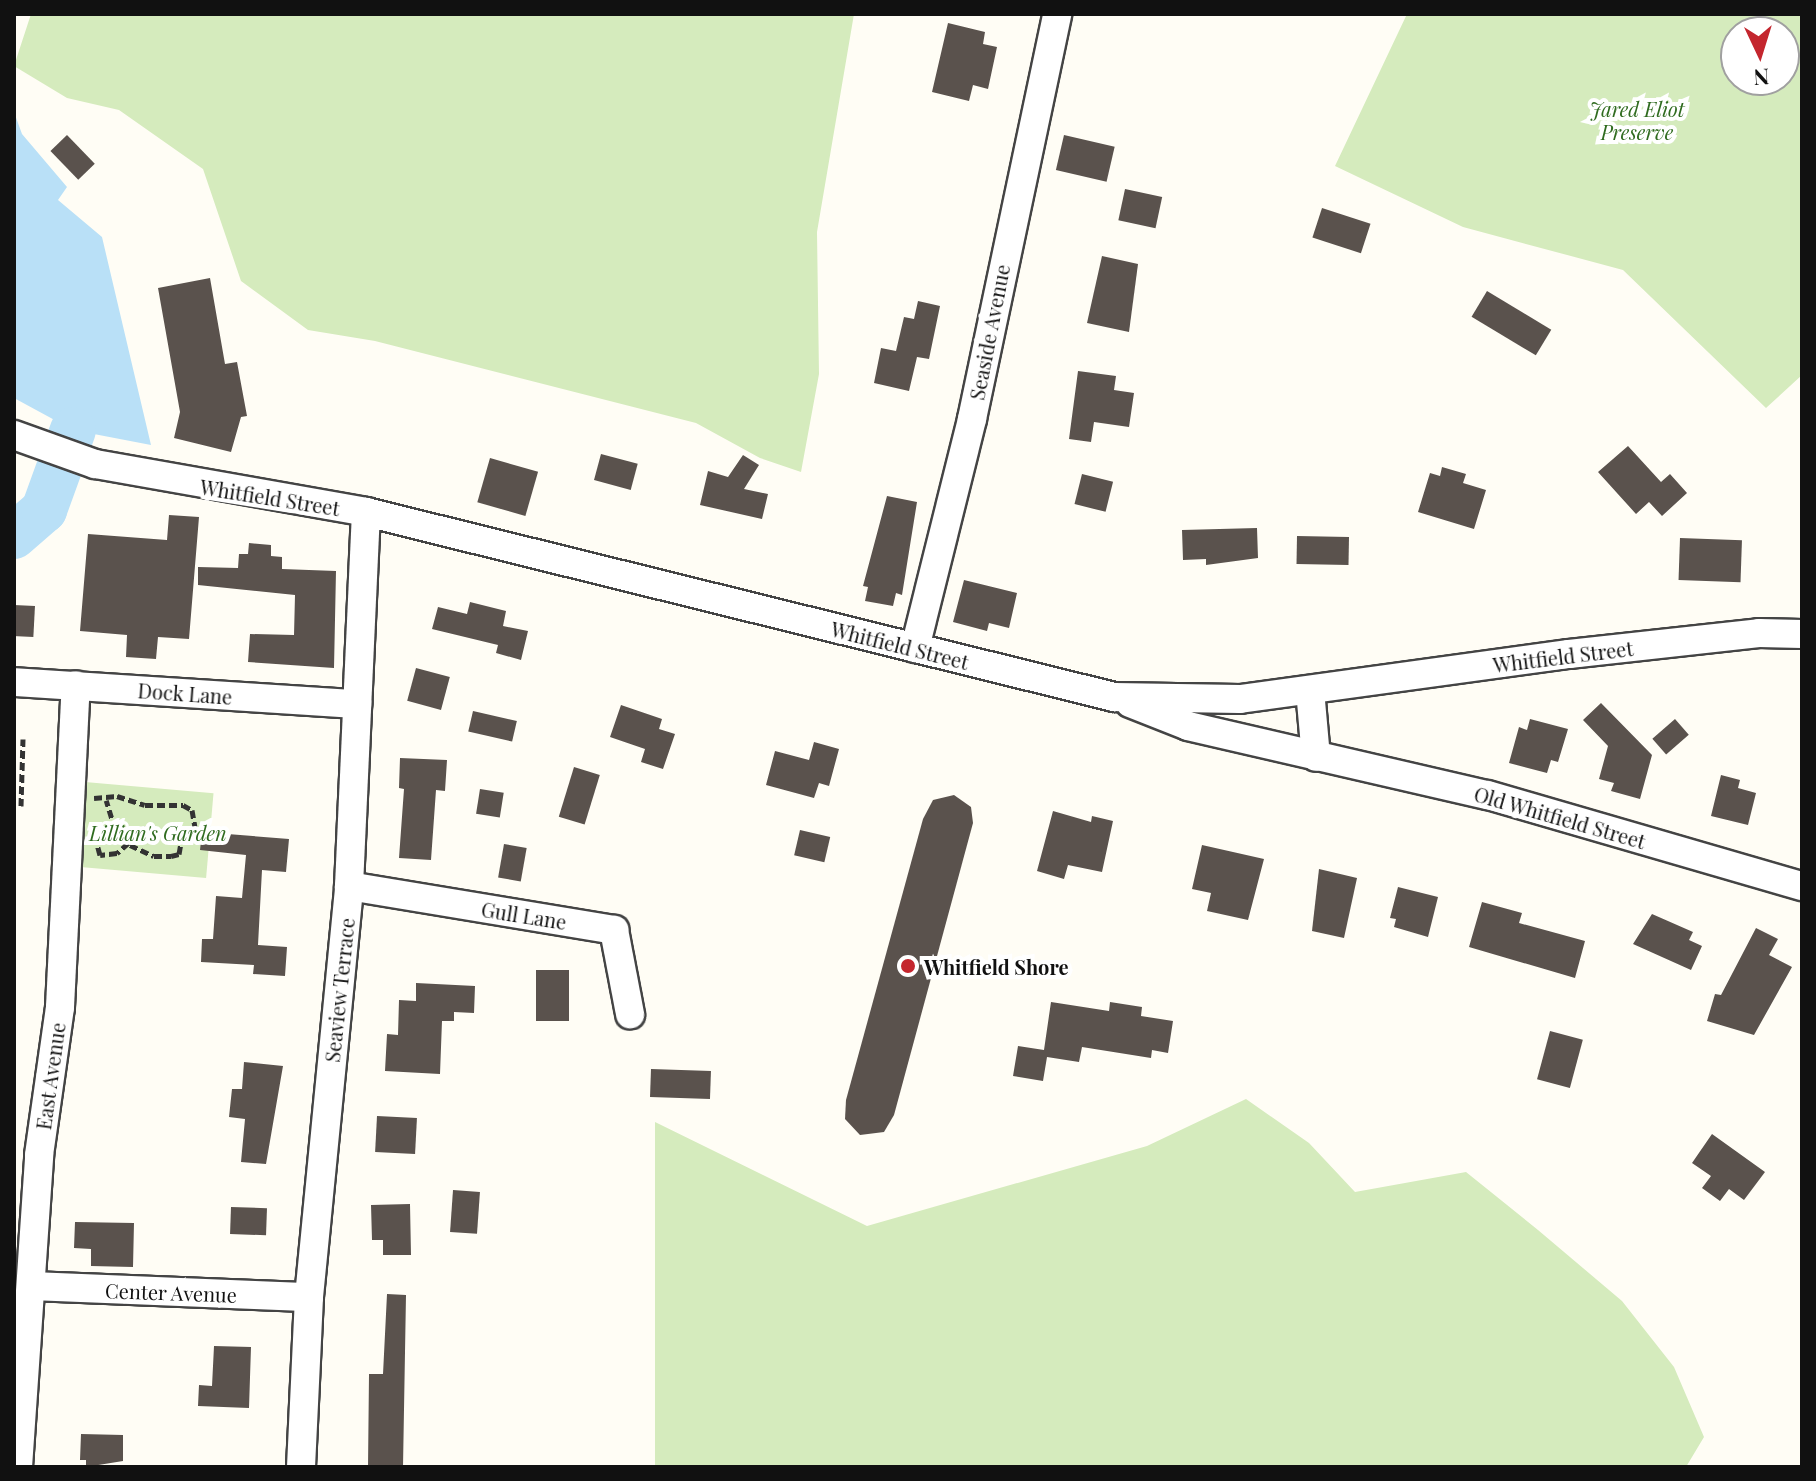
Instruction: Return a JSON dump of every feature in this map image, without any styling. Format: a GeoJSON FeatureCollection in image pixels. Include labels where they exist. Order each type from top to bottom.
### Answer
{"type":"FeatureCollection","features":[{"type":"Feature","properties":{"kind":"street","name":"Seaside Avenue"},"geometry":{"type":"LineString","coordinates":[[915,648],[972,419],[1057,14]]}},
{"type":"Feature","properties":{"kind":"street","name":"Whitfield Street"},"geometry":{"type":"LineString","coordinates":[[27,440],[95,464],[366,512],[1114,697],[1240,699],[1569,654],[1759,633],[1802,634]]}},
{"type":"Feature","properties":{"kind":"street","name":"Seaview Terrace"},"geometry":{"type":"LineString","coordinates":[[301,1467],[309,1297],[349,886],[366,512]]}},
{"type":"Feature","properties":{"kind":"street","name":"Dock Lane"},"geometry":{"type":"LineString","coordinates":[[14,682],[357,704]]}},
{"type":"Feature","properties":{"kind":"street","name":"East Avenue"},"geometry":{"type":"LineString","coordinates":[[18,1467],[33,1286],[39,1155],[60,1007],[76,685]]}},
{"type":"Feature","properties":{"kind":"street"},"geometry":{"type":"LineString","coordinates":[[1310,690],[1316,757]]}},
{"type":"Feature","properties":{"kind":"street","name":"Old Whitfield Street"},"geometry":{"type":"LineString","coordinates":[[1114,697],[1188,726],[1488,795],[1802,886]]}},
{"type":"Feature","properties":{"kind":"street","name":"Gull Lane"},"geometry":{"type":"LineString","coordinates":[[349,886],[614,930],[630,1014]]}},
{"type":"Feature","properties":{"kind":"street","name":"Center Avenue"},"geometry":{"type":"LineString","coordinates":[[33,1286],[309,1297]]}},
{"type":"Feature","properties":{"kind":"path"},"geometry":{"type":"LineString","coordinates":[[21,806],[23,739]]}},
{"type":"Feature","properties":{"kind":"path"},"geometry":{"type":"LineString","coordinates":[[130,845],[154,856],[179,854],[182,837],[195,827],[192,810],[183,805],[145,805],[112,797],[106,803],[115,829],[96,840],[96,850],[108,856],[130,845],[136,834],[153,826],[182,837]]}},
{"type":"Feature","properties":{"kind":"green space"},"geometry":{"type":"Polygon","coordinates":[[[31,14],[854,14],[817,232],[819,374],[801,472],[760,458],[696,423],[375,341],[308,330],[241,281],[203,169],[119,110],[67,98],[14,66],[31,14]]]}},
{"type":"Feature","properties":{"kind":"green space","name":"Jared Eliot Preserve"},"geometry":{"type":"Polygon","coordinates":[[[1407,14],[1802,14],[1802,375],[1766,408],[1623,270],[1463,227],[1335,166],[1407,14]]]}},
{"type":"Feature","properties":{"kind":"green space","name":"Lillian's Garden"},"geometry":{"type":"Polygon","coordinates":[[[85,782],[214,793],[206,878],[78,867],[85,782]]]}},
{"type":"Feature","properties":{"kind":"green space"},"geometry":{"type":"Polygon","coordinates":[[[1246,1099],[1309,1143],[1355,1192],[1466,1172],[1538,1230],[1622,1301],[1674,1367],[1704,1437],[1686,1467],[655,1467],[655,1122],[867,1226],[1147,1146],[1246,1099]]]}},
{"type":"Feature","properties":{"kind":"water"},"geometry":{"type":"Polygon","coordinates":[[[14,112],[22,134],[67,187],[58,200],[102,237],[151,445],[73,430],[14,398],[14,112]]]}},
{"type":"Feature","properties":{"kind":"building"},"geometry":{"type":"Polygon","coordinates":[[[948,23],[985,32],[983,44],[997,47],[988,89],[973,85],[969,101],[932,92],[948,23]]]}},
{"type":"Feature","properties":{"kind":"building"},"geometry":{"type":"Polygon","coordinates":[[[67,135],[95,164],[78,180],[50,151],[67,135]]]}},
{"type":"Feature","properties":{"kind":"building"},"geometry":{"type":"Polygon","coordinates":[[[1064,135],[1115,147],[1107,182],[1056,170],[1064,135]]]}},
{"type":"Feature","properties":{"kind":"building"},"geometry":{"type":"Polygon","coordinates":[[[1125,189],[1162,197],[1156,228],[1118,220],[1125,189]]]}},
{"type":"Feature","properties":{"kind":"building"},"geometry":{"type":"Polygon","coordinates":[[[1322,208],[1371,224],[1361,253],[1312,237],[1322,208]]]}},
{"type":"Feature","properties":{"kind":"building"},"geometry":{"type":"Polygon","coordinates":[[[1102,256],[1138,264],[1129,332],[1087,323],[1102,256]]]}},
{"type":"Feature","properties":{"kind":"building"},"geometry":{"type":"Polygon","coordinates":[[[210,278],[225,364],[237,362],[247,416],[241,417],[231,452],[174,438],[180,412],[158,288],[210,278]]]}},
{"type":"Feature","properties":{"kind":"building"},"geometry":{"type":"Polygon","coordinates":[[[1487,291],[1551,330],[1536,355],[1472,317],[1487,291]]]}},
{"type":"Feature","properties":{"kind":"building"},"geometry":{"type":"Polygon","coordinates":[[[918,301],[940,306],[929,359],[917,357],[909,391],[874,383],[881,348],[896,351],[904,317],[914,319],[918,301]]]}},
{"type":"Feature","properties":{"kind":"building"},"geometry":{"type":"Polygon","coordinates":[[[1078,371],[1116,376],[1114,390],[1134,393],[1129,427],[1094,422],[1091,442],[1069,439],[1078,371]]]}},
{"type":"Feature","properties":{"kind":"building"},"geometry":{"type":"Polygon","coordinates":[[[1628,446],[1661,482],[1670,474],[1687,493],[1662,516],[1649,502],[1636,514],[1598,472],[1628,446]]]}},
{"type":"Feature","properties":{"kind":"building"},"geometry":{"type":"Polygon","coordinates":[[[601,454],[638,464],[631,490],[594,480],[601,454]]]}},
{"type":"Feature","properties":{"kind":"building"},"geometry":{"type":"Polygon","coordinates":[[[743,455],[759,465],[744,489],[768,494],[762,519],[700,505],[708,471],[728,477],[743,455]]]}},
{"type":"Feature","properties":{"kind":"building"},"geometry":{"type":"Polygon","coordinates":[[[490,458],[538,472],[525,516],[477,502],[490,458]]]}},
{"type":"Feature","properties":{"kind":"building"},"geometry":{"type":"Polygon","coordinates":[[[1442,467],[1466,474],[1463,483],[1486,490],[1474,529],[1418,512],[1430,473],[1440,476],[1442,467]]]}},
{"type":"Feature","properties":{"kind":"building"},"geometry":{"type":"Polygon","coordinates":[[[1082,474],[1113,482],[1106,512],[1075,504],[1082,474]]]}},
{"type":"Feature","properties":{"kind":"building"},"geometry":{"type":"Polygon","coordinates":[[[887,496],[917,502],[902,595],[896,593],[893,606],[865,601],[868,587],[863,586],[887,496]]]}},
{"type":"Feature","properties":{"kind":"building"},"geometry":{"type":"Polygon","coordinates":[[[169,515],[199,517],[189,639],[158,637],[156,659],[126,657],[127,635],[80,631],[88,534],[167,540],[169,515]]]}},
{"type":"Feature","properties":{"kind":"building"},"geometry":{"type":"Polygon","coordinates":[[[1257,528],[1258,558],[1206,565],[1206,559],[1183,560],[1182,530],[1257,528]]]}},
{"type":"Feature","properties":{"kind":"building"},"geometry":{"type":"Polygon","coordinates":[[[1297,536],[1349,537],[1349,565],[1297,564],[1297,536]]]}},
{"type":"Feature","properties":{"kind":"building"},"geometry":{"type":"Polygon","coordinates":[[[1680,538],[1742,540],[1740,582],[1679,580],[1680,538]]]}},
{"type":"Feature","properties":{"kind":"building"},"geometry":{"type":"Polygon","coordinates":[[[249,543],[271,545],[271,556],[282,557],[282,569],[336,571],[334,668],[248,662],[250,634],[294,635],[295,595],[198,585],[198,567],[238,568],[239,554],[248,554],[249,543]]]}},
{"type":"Feature","properties":{"kind":"building"},"geometry":{"type":"Polygon","coordinates":[[[964,580],[1017,593],[1009,628],[989,623],[987,631],[953,622],[964,580]]]}},
{"type":"Feature","properties":{"kind":"building"},"geometry":{"type":"Polygon","coordinates":[[[470,602],[506,611],[503,626],[528,631],[521,660],[496,653],[498,645],[432,629],[438,607],[467,614],[470,602]]]}},
{"type":"Feature","properties":{"kind":"building"},"geometry":{"type":"Polygon","coordinates":[[[14,605],[35,606],[33,637],[14,636],[14,605]]]}},
{"type":"Feature","properties":{"kind":"building"},"geometry":{"type":"Polygon","coordinates":[[[416,668],[450,677],[441,710],[407,701],[416,668]]]}},
{"type":"Feature","properties":{"kind":"building"},"geometry":{"type":"Polygon","coordinates":[[[1601,703],[1652,755],[1640,799],[1611,791],[1614,783],[1599,779],[1608,746],[1583,720],[1601,703]]]}},
{"type":"Feature","properties":{"kind":"building"},"geometry":{"type":"Polygon","coordinates":[[[621,705],[662,719],[659,729],[675,734],[663,769],[641,762],[645,749],[610,737],[621,705]]]}},
{"type":"Feature","properties":{"kind":"building"},"geometry":{"type":"Polygon","coordinates":[[[473,711],[517,721],[512,742],[468,731],[473,711]]]}},
{"type":"Feature","properties":{"kind":"building"},"geometry":{"type":"Polygon","coordinates":[[[1530,719],[1568,729],[1558,762],[1551,760],[1547,773],[1509,763],[1519,727],[1527,730],[1530,719]]]}},
{"type":"Feature","properties":{"kind":"building"},"geometry":{"type":"Polygon","coordinates":[[[1675,719],[1689,735],[1666,755],[1652,739],[1675,719]]]}},
{"type":"Feature","properties":{"kind":"building"},"geometry":{"type":"Polygon","coordinates":[[[814,742],[839,749],[829,786],[819,783],[814,798],[766,785],[775,751],[809,760],[814,742]]]}},
{"type":"Feature","properties":{"kind":"building"},"geometry":{"type":"Polygon","coordinates":[[[400,758],[447,760],[445,791],[436,790],[431,860],[399,858],[404,789],[399,788],[400,758]]]}},
{"type":"Feature","properties":{"kind":"building"},"geometry":{"type":"Polygon","coordinates":[[[574,767],[600,775],[585,825],[559,817],[574,767]]]}},
{"type":"Feature","properties":{"kind":"building"},"geometry":{"type":"Polygon","coordinates":[[[1721,775],[1740,780],[1738,788],[1756,793],[1748,825],[1711,816],[1721,775]]]}},
{"type":"Feature","properties":{"kind":"building"},"geometry":{"type":"Polygon","coordinates":[[[480,789],[504,793],[500,817],[476,814],[480,789]]]}},
{"type":"Feature","properties":{"kind":"building","name":"Whitfield Shore"},"geometry":{"type":"Polygon","coordinates":[[[954,795],[971,807],[973,823],[894,1115],[884,1132],[860,1135],[845,1119],[846,1100],[923,819],[933,800],[954,795]]]}},
{"type":"Feature","properties":{"kind":"building"},"geometry":{"type":"Polygon","coordinates":[[[1053,811],[1091,822],[1092,816],[1113,821],[1102,872],[1068,865],[1064,879],[1037,871],[1053,811]]]}},
{"type":"Feature","properties":{"kind":"building"},"geometry":{"type":"Polygon","coordinates":[[[800,830],[830,837],[824,862],[794,855],[800,830]]]}},
{"type":"Feature","properties":{"kind":"building"},"geometry":{"type":"Polygon","coordinates":[[[202,832],[289,839],[286,872],[262,870],[258,945],[287,947],[285,976],[253,974],[254,965],[201,962],[202,939],[213,939],[216,896],[242,898],[246,855],[200,850],[202,832]]]}},
{"type":"Feature","properties":{"kind":"building"},"geometry":{"type":"Polygon","coordinates":[[[504,844],[527,848],[521,881],[498,877],[504,844]]]}},
{"type":"Feature","properties":{"kind":"building"},"geometry":{"type":"Polygon","coordinates":[[[1202,845],[1264,859],[1248,920],[1207,911],[1211,893],[1192,889],[1202,845]]]}},
{"type":"Feature","properties":{"kind":"building"},"geometry":{"type":"Polygon","coordinates":[[[1319,869],[1357,878],[1344,938],[1312,931],[1319,869]]]}},
{"type":"Feature","properties":{"kind":"building"},"geometry":{"type":"Polygon","coordinates":[[[1398,887],[1438,897],[1428,937],[1394,927],[1396,919],[1390,918],[1398,887]]]}},
{"type":"Feature","properties":{"kind":"building"},"geometry":{"type":"Polygon","coordinates":[[[1482,902],[1522,913],[1519,923],[1585,941],[1575,978],[1469,947],[1482,902]]]}},
{"type":"Feature","properties":{"kind":"building"},"geometry":{"type":"Polygon","coordinates":[[[1652,914],[1693,932],[1689,940],[1702,946],[1691,970],[1633,944],[1652,914]]]}},
{"type":"Feature","properties":{"kind":"building"},"geometry":{"type":"Polygon","coordinates":[[[1756,928],[1778,939],[1769,955],[1792,967],[1754,1035],[1707,1021],[1715,994],[1721,995],[1756,928]]]}},
{"type":"Feature","properties":{"kind":"building"},"geometry":{"type":"Polygon","coordinates":[[[536,970],[569,970],[569,1021],[536,1021],[536,970]]]}},
{"type":"Feature","properties":{"kind":"building"},"geometry":{"type":"Polygon","coordinates":[[[416,983],[475,986],[474,1013],[454,1012],[454,1021],[442,1021],[440,1074],[385,1071],[387,1034],[398,1035],[399,1000],[416,1001],[416,983]]]}},
{"type":"Feature","properties":{"kind":"building"},"geometry":{"type":"Polygon","coordinates":[[[1051,1002],[1109,1011],[1110,1002],[1142,1007],[1141,1016],[1173,1021],[1168,1053],[1152,1050],[1151,1058],[1082,1047],[1079,1062],[1047,1057],[1043,1081],[1013,1076],[1018,1046],[1044,1050],[1051,1002]]]}},
{"type":"Feature","properties":{"kind":"building"},"geometry":{"type":"Polygon","coordinates":[[[1550,1031],[1583,1040],[1570,1088],[1537,1079],[1550,1031]]]}},
{"type":"Feature","properties":{"kind":"building"},"geometry":{"type":"Polygon","coordinates":[[[244,1062],[283,1066],[266,1164],[241,1162],[245,1119],[229,1117],[232,1089],[242,1089],[244,1062]]]}},
{"type":"Feature","properties":{"kind":"building"},"geometry":{"type":"Polygon","coordinates":[[[651,1069],[711,1071],[710,1099],[650,1097],[651,1069]]]}},
{"type":"Feature","properties":{"kind":"building"},"geometry":{"type":"Polygon","coordinates":[[[377,1116],[417,1118],[415,1154],[375,1152],[377,1116]]]}},
{"type":"Feature","properties":{"kind":"building"},"geometry":{"type":"Polygon","coordinates":[[[1712,1134],[1765,1172],[1744,1200],[1729,1189],[1720,1201],[1702,1188],[1711,1176],[1692,1163],[1712,1134]]]}},
{"type":"Feature","properties":{"kind":"building"},"geometry":{"type":"Polygon","coordinates":[[[453,1190],[480,1192],[477,1234],[450,1232],[453,1190]]]}},
{"type":"Feature","properties":{"kind":"building"},"geometry":{"type":"Polygon","coordinates":[[[410,1204],[411,1255],[383,1255],[383,1240],[372,1240],[371,1205],[410,1204]]]}},
{"type":"Feature","properties":{"kind":"building"},"geometry":{"type":"Polygon","coordinates":[[[231,1207],[267,1208],[266,1235],[230,1234],[231,1207]]]}},
{"type":"Feature","properties":{"kind":"building"},"geometry":{"type":"Polygon","coordinates":[[[75,1222],[134,1223],[133,1267],[91,1266],[91,1249],[74,1248],[75,1222]]]}},
{"type":"Feature","properties":{"kind":"building"},"geometry":{"type":"Polygon","coordinates":[[[387,1294],[406,1295],[403,1467],[368,1467],[369,1374],[383,1374],[387,1294]]]}},
{"type":"Feature","properties":{"kind":"building"},"geometry":{"type":"Polygon","coordinates":[[[214,1346],[251,1347],[249,1408],[198,1406],[199,1385],[212,1386],[214,1346]]]}},
{"type":"Feature","properties":{"kind":"building"},"geometry":{"type":"Polygon","coordinates":[[[81,1434],[123,1435],[123,1461],[86,1467],[86,1460],[80,1460],[81,1434]]]}},
{"type":"Feature","properties":{"kind":"waterway"},"geometry":{"type":"LineString","coordinates":[[14,536],[44,510],[73,430]]}},
{"type":"Feature","properties":{"kind":"place","name":"Whitfield Shore"},"geometry":{"type":"Point","coordinates":[908,966]}}]}
